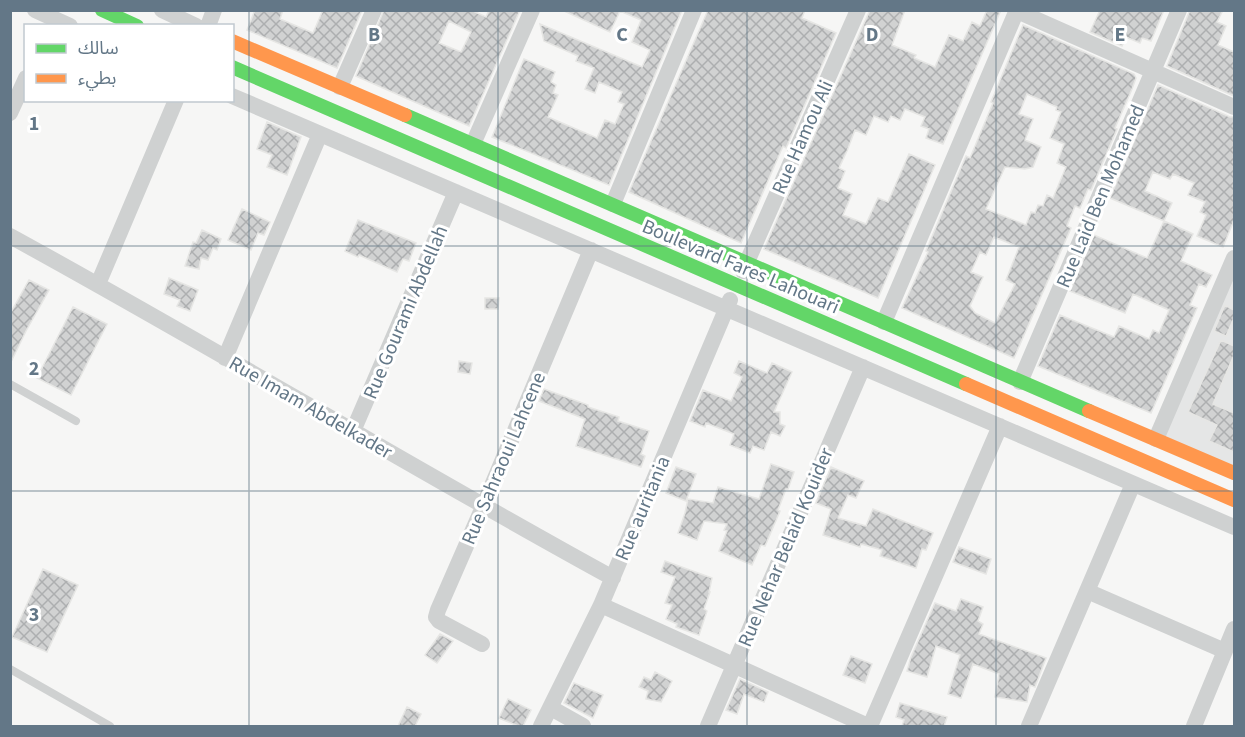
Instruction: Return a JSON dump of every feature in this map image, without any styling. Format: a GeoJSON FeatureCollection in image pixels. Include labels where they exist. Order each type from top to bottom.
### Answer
{"type":"FeatureCollection","features":[{"type":"Feature","properties":{"kind":"main road"},"geometry":{"type":"LineString","coordinates":[[102,10],[133,24]]}},
{"type":"Feature","properties":{"kind":"main road"},"geometry":{"type":"LineString","coordinates":[[234,42],[1234,473]]}},
{"type":"Feature","properties":{"kind":"main road","name":"Boulevard Fares Lahouari"},"geometry":{"type":"LineString","coordinates":[[234,68],[1234,500]]}},
{"type":"Feature","properties":{"kind":"street"},"geometry":{"type":"LineString","coordinates":[[35,10],[50,22]]}},
{"type":"Feature","properties":{"kind":"street"},"geometry":{"type":"LineString","coordinates":[[162,10],[192,24]]}},
{"type":"Feature","properties":{"kind":"street"},"geometry":{"type":"LineString","coordinates":[[340,87],[374,10]]}},
{"type":"Feature","properties":{"kind":"street"},"geometry":{"type":"LineString","coordinates":[[473,144],[532,10]]}},
{"type":"Feature","properties":{"kind":"street"},"geometry":{"type":"LineString","coordinates":[[613,204],[694,10]]}},
{"type":"Feature","properties":{"kind":"street","name":"Rue Hamou Ali"},"geometry":{"type":"LineString","coordinates":[[737,286],[858,10]]}},
{"type":"Feature","properties":{"kind":"street","name":"Rue Laid Ben Mohamed"},"geometry":{"type":"LineString","coordinates":[[1020,382],[1179,10]]}},
{"type":"Feature","properties":{"kind":"street"},"geometry":{"type":"LineString","coordinates":[[884,322],[1016,11],[1234,107]]}},
{"type":"Feature","properties":{"kind":"street"},"geometry":{"type":"LineString","coordinates":[[10,113],[24,82]]}},
{"type":"Feature","properties":{"kind":"street"},"geometry":{"type":"LineString","coordinates":[[234,97],[1234,527]]}},
{"type":"Feature","properties":{"kind":"street"},"geometry":{"type":"LineString","coordinates":[[98,284],[175,102]]}},
{"type":"Feature","properties":{"kind":"street"},"geometry":{"type":"LineString","coordinates":[[225,358],[320,134]]}},
{"type":"Feature","properties":{"kind":"street","name":"Rue Gourami Abdellah"},"geometry":{"type":"LineString","coordinates":[[353,432],[456,192]]}},
{"type":"Feature","properties":{"kind":"street","name":"Rue Imam Abdelkader"},"geometry":{"type":"LineString","coordinates":[[10,236],[98,284],[483,507],[613,578]]}},
{"type":"Feature","properties":{"kind":"street","name":"Rue Sahraoui Lahcene"},"geometry":{"type":"LineString","coordinates":[[482,644],[439,621],[436,617],[591,250]]}},
{"type":"Feature","properties":{"kind":"street"},"geometry":{"type":"LineString","coordinates":[[1156,439],[1234,258]]}},
{"type":"Feature","properties":{"kind":"street","name":"Rue auritania"},"geometry":{"type":"LineString","coordinates":[[541,726],[601,605],[737,286]]}},
{"type":"Feature","properties":{"kind":"street","name":"Rue Nehar Belaid Kouider"},"geometry":{"type":"LineString","coordinates":[[708,726],[863,367]]}},
{"type":"Feature","properties":{"kind":"street"},"geometry":{"type":"LineString","coordinates":[[601,605],[869,726],[1000,426]]}},
{"type":"Feature","properties":{"kind":"street"},"geometry":{"type":"LineString","coordinates":[[1029,726],[1133,484]]}},
{"type":"Feature","properties":{"kind":"street"},"geometry":{"type":"LineString","coordinates":[[1087,591],[1225,651]]}},
{"type":"Feature","properties":{"kind":"street"},"geometry":{"type":"LineString","coordinates":[[1194,726],[1234,629]]}},
{"type":"Feature","properties":{"kind":"street"},"geometry":{"type":"LineString","coordinates":[[551,708],[583,726]]}},
{"type":"Feature","properties":{"kind":"lane"},"geometry":{"type":"LineString","coordinates":[[10,384],[76,421]]}},
{"type":"Feature","properties":{"kind":"lane"},"geometry":{"type":"LineString","coordinates":[[10,669],[110,726]]}},
{"type":"Feature","properties":{"kind":"shaded area"},"geometry":{"type":"Polygon","coordinates":[[[1234,258],[1234,473],[1156,439],[1234,258]]]}},
{"type":"Feature","properties":{"kind":"building"},"geometry":{"type":"Polygon","coordinates":[[[255,10],[283,10],[280,19],[313,33],[323,10],[362,10],[337,68],[247,30],[255,10]]]}},
{"type":"Feature","properties":{"kind":"building"},"geometry":{"type":"Polygon","coordinates":[[[384,10],[471,10],[486,17],[489,10],[520,10],[469,126],[356,76],[384,10]],[[449,21],[439,43],[461,52],[471,32],[449,21]]]}},
{"type":"Feature","properties":{"kind":"building"},"geometry":{"type":"Polygon","coordinates":[[[562,10],[682,10],[609,185],[492,137],[524,59],[555,72],[551,82],[556,85],[553,93],[558,95],[548,117],[597,138],[605,120],[615,124],[624,104],[618,102],[622,92],[599,82],[595,93],[585,89],[594,68],[576,61],[578,56],[544,41],[540,24],[642,67],[650,50],[632,42],[641,20],[620,11],[610,32],[562,10]]]}},
{"type":"Feature","properties":{"kind":"building"},"geometry":{"type":"Polygon","coordinates":[[[708,10],[805,10],[802,18],[836,33],[786,148],[783,146],[741,243],[629,192],[708,10]]]}},
{"type":"Feature","properties":{"kind":"building"},"geometry":{"type":"Polygon","coordinates":[[[870,10],[905,10],[892,45],[916,55],[914,58],[935,67],[949,35],[963,41],[972,22],[980,26],[987,10],[1001,10],[943,144],[926,138],[929,129],[921,126],[925,117],[905,109],[900,120],[891,116],[888,122],[874,116],[866,135],[855,130],[839,168],[845,171],[838,188],[852,194],[843,215],[866,224],[878,198],[888,202],[909,154],[935,165],[878,298],[764,249],[870,10]]]}},
{"type":"Feature","properties":{"kind":"building"},"geometry":{"type":"Polygon","coordinates":[[[1100,10],[1164,10],[1151,41],[1142,38],[1140,43],[1126,37],[1122,46],[1090,32],[1100,10]]]}},
{"type":"Feature","properties":{"kind":"building"},"geometry":{"type":"Polygon","coordinates":[[[1190,10],[1223,10],[1217,22],[1226,26],[1218,45],[1234,52],[1234,96],[1167,66],[1190,10]]]}},
{"type":"Feature","properties":{"kind":"building"},"geometry":{"type":"Polygon","coordinates":[[[1023,25],[1134,74],[1136,78],[1091,190],[1088,189],[1080,208],[1075,206],[1067,226],[1071,228],[1014,358],[902,308],[928,252],[926,251],[966,156],[970,158],[993,103],[991,102],[1023,25]],[[1027,94],[1019,114],[1033,119],[1025,140],[1041,147],[1033,167],[1025,169],[1005,167],[986,209],[1026,225],[1031,212],[1035,213],[1038,205],[1043,206],[1047,195],[1053,198],[1066,167],[1057,163],[1064,144],[1050,138],[1061,112],[1056,110],[1057,107],[1027,94]],[[994,237],[986,255],[980,252],[971,272],[983,277],[970,306],[975,313],[995,323],[1015,284],[1006,280],[1019,247],[994,237]]]}},
{"type":"Feature","properties":{"kind":"building"},"geometry":{"type":"Polygon","coordinates":[[[1158,85],[1234,117],[1234,220],[1223,247],[1197,236],[1206,215],[1200,212],[1205,202],[1188,195],[1194,183],[1173,174],[1170,179],[1153,172],[1145,191],[1172,203],[1164,221],[1110,198],[1158,85]]]}},
{"type":"Feature","properties":{"kind":"building"},"geometry":{"type":"Polygon","coordinates":[[[267,122],[301,137],[287,175],[267,167],[272,155],[257,149],[267,122]]]}},
{"type":"Feature","properties":{"kind":"building"},"geometry":{"type":"Polygon","coordinates":[[[242,209],[270,222],[264,235],[258,233],[251,250],[228,240],[242,209]]]}},
{"type":"Feature","properties":{"kind":"building"},"geometry":{"type":"Polygon","coordinates":[[[358,220],[416,243],[409,261],[403,259],[397,272],[345,251],[358,220]]]}},
{"type":"Feature","properties":{"kind":"building"},"geometry":{"type":"Polygon","coordinates":[[[1164,221],[1193,234],[1181,261],[1212,275],[1206,287],[1199,284],[1190,305],[1197,308],[1151,413],[1038,366],[1060,315],[1114,337],[1119,326],[1149,339],[1153,330],[1159,333],[1169,310],[1133,294],[1125,313],[1070,291],[1094,235],[1147,258],[1164,221]]]}},
{"type":"Feature","properties":{"kind":"building"},"geometry":{"type":"Polygon","coordinates":[[[202,230],[221,239],[217,250],[213,248],[208,260],[201,258],[199,269],[185,266],[193,242],[196,243],[202,230]]]}},
{"type":"Feature","properties":{"kind":"building"},"geometry":{"type":"Polygon","coordinates":[[[169,278],[198,290],[190,311],[177,306],[180,300],[164,294],[169,278]]]}},
{"type":"Feature","properties":{"kind":"building"},"geometry":{"type":"Polygon","coordinates":[[[29,280],[49,290],[10,364],[10,314],[29,280]]]}},
{"type":"Feature","properties":{"kind":"building"},"geometry":{"type":"Polygon","coordinates":[[[485,298],[499,298],[498,309],[485,309],[485,298]]]}},
{"type":"Feature","properties":{"kind":"building"},"geometry":{"type":"Polygon","coordinates":[[[1225,305],[1234,310],[1234,318],[1226,336],[1214,331],[1225,305]]]}},
{"type":"Feature","properties":{"kind":"building"},"geometry":{"type":"Polygon","coordinates":[[[73,307],[107,324],[71,395],[37,378],[73,307]]]}},
{"type":"Feature","properties":{"kind":"building"},"geometry":{"type":"Polygon","coordinates":[[[1221,340],[1234,346],[1234,355],[1213,404],[1234,413],[1234,452],[1209,441],[1217,425],[1188,412],[1221,340]]]}},
{"type":"Feature","properties":{"kind":"building"},"geometry":{"type":"Polygon","coordinates":[[[459,361],[472,363],[470,374],[458,372],[459,361]]]}},
{"type":"Feature","properties":{"kind":"building"},"geometry":{"type":"Polygon","coordinates":[[[739,361],[767,373],[772,363],[792,372],[774,412],[780,412],[780,424],[785,426],[780,436],[771,432],[764,450],[753,446],[750,453],[730,445],[734,434],[706,423],[705,427],[690,421],[703,390],[731,401],[742,377],[734,373],[739,361]]]}},
{"type":"Feature","properties":{"kind":"building"},"geometry":{"type":"Polygon","coordinates":[[[544,389],[619,417],[618,421],[649,431],[641,454],[645,456],[641,467],[576,446],[585,419],[539,401],[544,389]]]}},
{"type":"Feature","properties":{"kind":"building"},"geometry":{"type":"Polygon","coordinates":[[[771,464],[794,472],[765,546],[761,545],[752,565],[719,551],[727,531],[724,530],[727,524],[704,521],[697,540],[678,533],[688,499],[713,503],[718,487],[759,499],[771,464]]]}},
{"type":"Feature","properties":{"kind":"building"},"geometry":{"type":"Polygon","coordinates":[[[676,467],[696,474],[686,501],[666,493],[676,467]]]}},
{"type":"Feature","properties":{"kind":"building"},"geometry":{"type":"Polygon","coordinates":[[[831,467],[864,481],[856,498],[848,495],[838,518],[866,526],[873,509],[933,533],[926,550],[922,549],[916,568],[880,556],[882,550],[861,544],[860,547],[823,535],[831,509],[816,503],[831,467]]]}},
{"type":"Feature","properties":{"kind":"building"},"geometry":{"type":"Polygon","coordinates":[[[959,547],[991,559],[986,574],[953,562],[959,547]]]}},
{"type":"Feature","properties":{"kind":"building"},"geometry":{"type":"Polygon","coordinates":[[[665,561],[712,578],[704,609],[707,611],[699,635],[676,627],[677,624],[666,619],[672,605],[665,603],[675,577],[661,572],[665,561]]]}},
{"type":"Feature","properties":{"kind":"building"},"geometry":{"type":"Polygon","coordinates":[[[43,569],[78,585],[47,652],[12,637],[43,569]]]}},
{"type":"Feature","properties":{"kind":"building"},"geometry":{"type":"Polygon","coordinates":[[[961,599],[983,607],[978,621],[983,624],[979,634],[1046,658],[1035,687],[1030,685],[1027,702],[995,697],[999,674],[973,664],[961,698],[948,694],[960,655],[936,646],[927,677],[907,671],[935,603],[956,611],[961,599]]]}},
{"type":"Feature","properties":{"kind":"building"},"geometry":{"type":"Polygon","coordinates":[[[440,634],[453,641],[437,663],[425,655],[440,634]]]}},
{"type":"Feature","properties":{"kind":"building"},"geometry":{"type":"Polygon","coordinates":[[[851,656],[872,664],[865,683],[843,675],[851,656]]]}},
{"type":"Feature","properties":{"kind":"building"},"geometry":{"type":"Polygon","coordinates":[[[655,672],[672,681],[661,702],[646,699],[648,691],[639,687],[644,677],[651,680],[655,672]]]}},
{"type":"Feature","properties":{"kind":"building"},"geometry":{"type":"Polygon","coordinates":[[[740,679],[768,692],[764,702],[744,694],[737,714],[726,710],[740,679]]]}},
{"type":"Feature","properties":{"kind":"building"},"geometry":{"type":"Polygon","coordinates":[[[574,683],[603,695],[593,718],[564,703],[574,683]]]}},
{"type":"Feature","properties":{"kind":"building"},"geometry":{"type":"Polygon","coordinates":[[[508,699],[531,710],[523,726],[499,718],[508,699]]]}},
{"type":"Feature","properties":{"kind":"building"},"geometry":{"type":"Polygon","coordinates":[[[900,703],[947,717],[944,726],[902,726],[904,720],[896,717],[900,703]]]}},
{"type":"Feature","properties":{"kind":"building"},"geometry":{"type":"Polygon","coordinates":[[[407,707],[421,714],[415,726],[398,726],[407,707]]]}},
{"type":"Feature","properties":{"kind":"traffic: fast"},"geometry":{"type":"LineString","coordinates":[[102,10],[133,24]]}},
{"type":"Feature","properties":{"kind":"traffic: fast"},"geometry":{"type":"LineString","coordinates":[[234,68],[966,384]]}},
{"type":"Feature","properties":{"kind":"traffic: fast"},"geometry":{"type":"LineString","coordinates":[[405,115],[1089,411]]}},
{"type":"Feature","properties":{"kind":"traffic: slow"},"geometry":{"type":"LineString","coordinates":[[234,42],[405,115]]}},
{"type":"Feature","properties":{"kind":"traffic: slow"},"geometry":{"type":"LineString","coordinates":[[966,384],[1234,500]]}},
{"type":"Feature","properties":{"kind":"traffic: slow"},"geometry":{"type":"LineString","coordinates":[[1089,411],[1234,473]]}}]}
